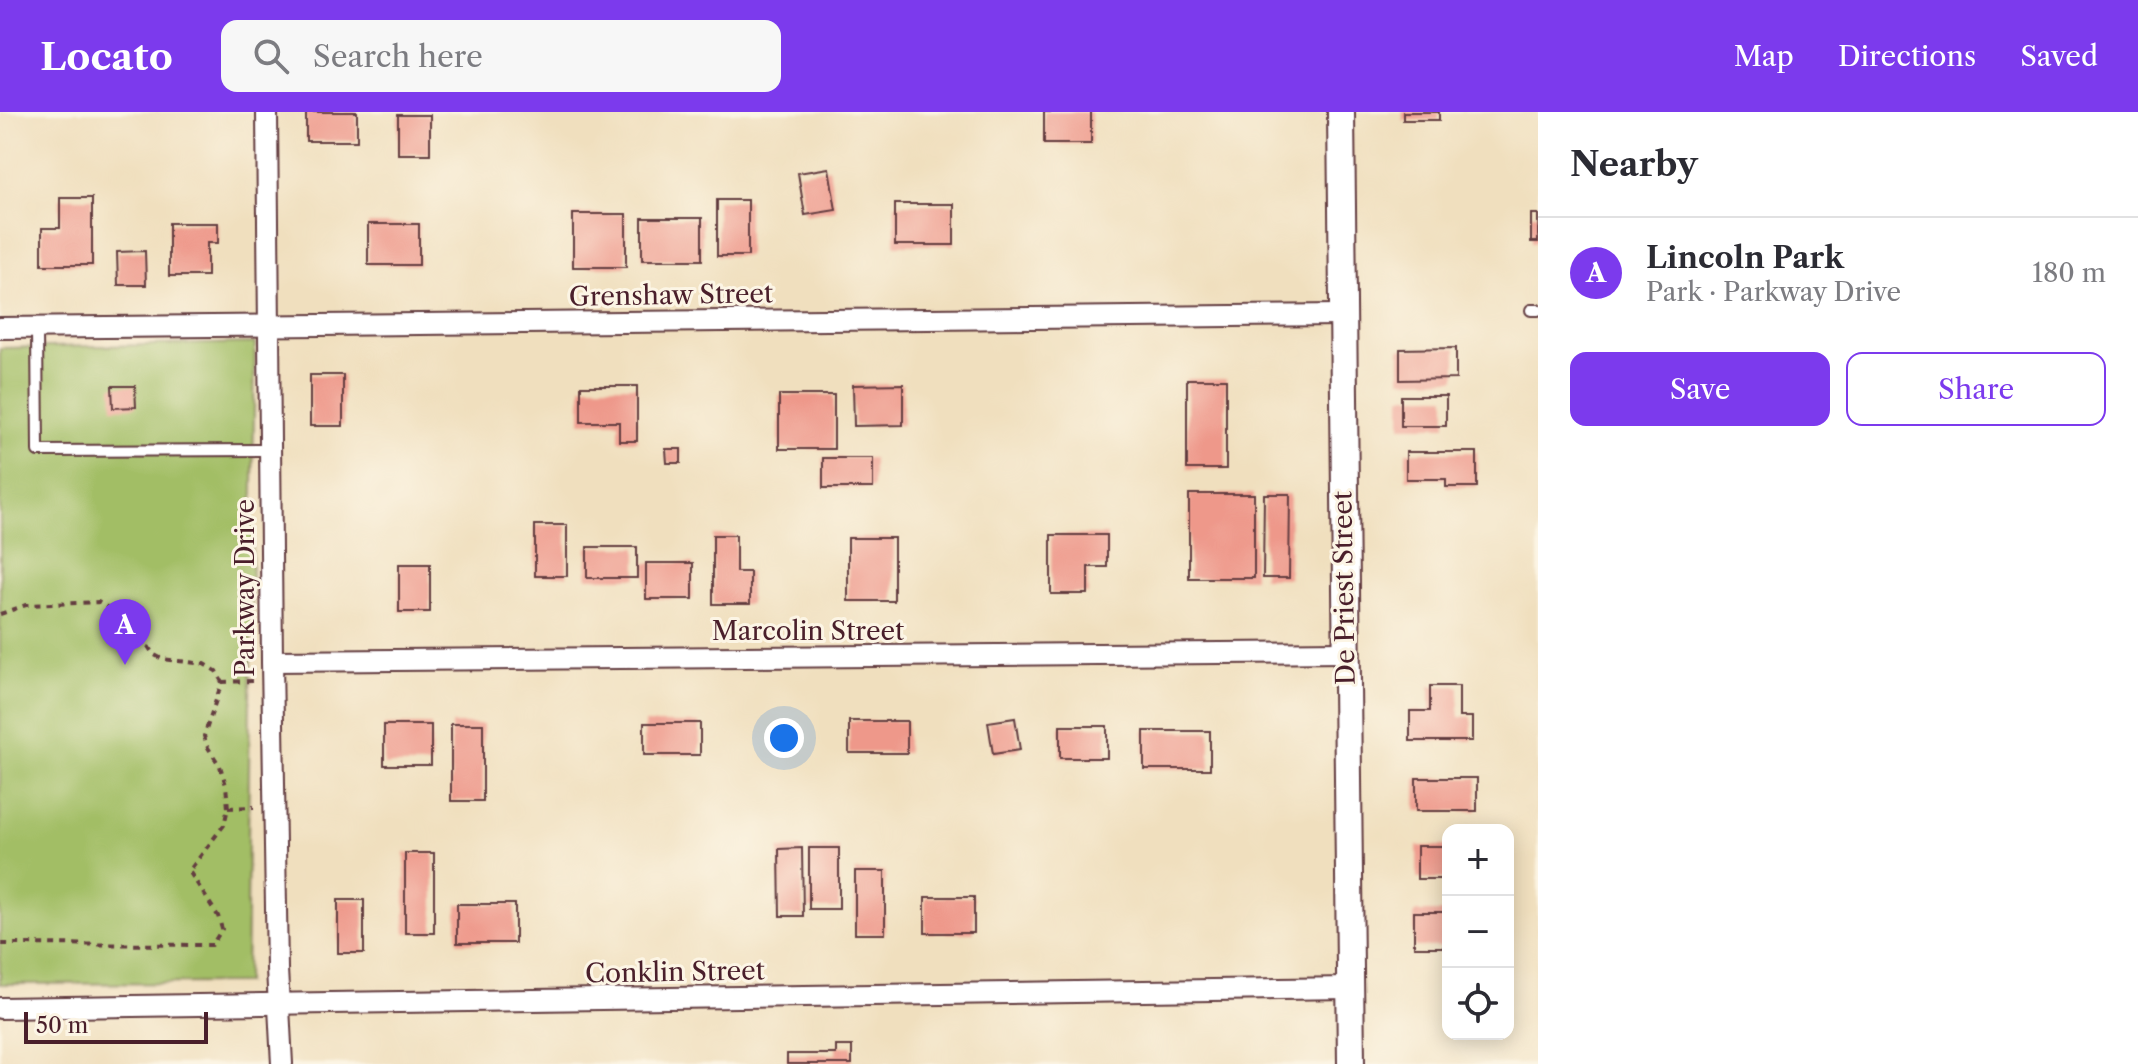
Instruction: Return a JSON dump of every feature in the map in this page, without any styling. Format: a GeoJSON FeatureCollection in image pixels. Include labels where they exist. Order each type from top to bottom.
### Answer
{"type":"FeatureCollection","features":[{"type":"Feature","properties":{"kind":"street","name":"Parkway Drive"},"geometry":{"type":"LineString","coordinates":[[267,112],[272,671],[277,969],[282,1064]]}},
{"type":"Feature","properties":{"kind":"street","name":"De Priest Street"},"geometry":{"type":"LineString","coordinates":[[1341,112],[1351,1064]]}},
{"type":"Feature","properties":{"kind":"street","name":"Grenshaw Street"},"geometry":{"type":"LineString","coordinates":[[0,328],[1342,315]]}},
{"type":"Feature","properties":{"kind":"street","name":"Marcolin Street"},"geometry":{"type":"LineString","coordinates":[[272,671],[1345,652]]}},
{"type":"Feature","properties":{"kind":"street","name":"Conklin Street"},"geometry":{"type":"LineString","coordinates":[[0,1008],[1350,988]]}},
{"type":"Feature","properties":{"kind":"lane"},"geometry":{"type":"LineString","coordinates":[[37,328],[38,451],[270,450]]}},
{"type":"Feature","properties":{"kind":"path"},"geometry":{"type":"LineString","coordinates":[[0,614],[26,605],[98,602],[133,622],[153,654],[162,659],[204,664],[216,671],[222,682],[204,736],[220,766],[228,808],[224,825],[189,871],[218,916],[222,929],[212,945],[0,944]]}},
{"type":"Feature","properties":{"kind":"path"},"geometry":{"type":"LineString","coordinates":[[222,682],[272,671]]}},
{"type":"Feature","properties":{"kind":"green space"},"geometry":{"type":"Polygon","coordinates":[[[255,343],[246,983],[0,984],[0,348],[255,343]]]}},
{"type":"Feature","properties":{"kind":"building"},"geometry":{"type":"Polygon","coordinates":[[[306,112],[357,112],[357,141],[306,141],[306,112]]]}},
{"type":"Feature","properties":{"kind":"building"},"geometry":{"type":"Polygon","coordinates":[[[1044,112],[1091,112],[1091,144],[1044,144],[1044,112]]]}},
{"type":"Feature","properties":{"kind":"building"},"geometry":{"type":"Polygon","coordinates":[[[1403,112],[1439,112],[1439,120],[1403,120],[1403,112]]]}},
{"type":"Feature","properties":{"kind":"building"},"geometry":{"type":"Polygon","coordinates":[[[398,115],[430,115],[430,154],[398,154],[398,115]]]}},
{"type":"Feature","properties":{"kind":"building"},"geometry":{"type":"Polygon","coordinates":[[[829,168],[836,210],[805,215],[798,173],[829,168]]]}},
{"type":"Feature","properties":{"kind":"building"},"geometry":{"type":"Polygon","coordinates":[[[60,198],[92,198],[92,265],[42,265],[42,228],[60,228],[60,198]]]}},
{"type":"Feature","properties":{"kind":"building"},"geometry":{"type":"Polygon","coordinates":[[[717,200],[748,200],[748,256],[717,256],[717,200]]]}},
{"type":"Feature","properties":{"kind":"building"},"geometry":{"type":"Polygon","coordinates":[[[895,204],[954,204],[954,245],[895,245],[895,204]]]}},
{"type":"Feature","properties":{"kind":"building"},"geometry":{"type":"Polygon","coordinates":[[[573,214],[626,214],[626,267],[573,267],[573,214]]]}},
{"type":"Feature","properties":{"kind":"building"},"geometry":{"type":"Polygon","coordinates":[[[1531,214],[1538,214],[1538,242],[1531,242],[1531,214]]]}},
{"type":"Feature","properties":{"kind":"building"},"geometry":{"type":"Polygon","coordinates":[[[642,218],[702,218],[702,260],[642,260],[642,218]]]}},
{"type":"Feature","properties":{"kind":"building"},"geometry":{"type":"Polygon","coordinates":[[[169,223],[218,223],[218,243],[207,243],[207,276],[169,276],[169,223]]]}},
{"type":"Feature","properties":{"kind":"building"},"geometry":{"type":"Polygon","coordinates":[[[368,224],[419,224],[419,265],[368,265],[368,224]]]}},
{"type":"Feature","properties":{"kind":"building"},"geometry":{"type":"Polygon","coordinates":[[[145,251],[146,285],[118,285],[117,252],[145,251]]]}},
{"type":"Feature","properties":{"kind":"building"},"geometry":{"type":"Polygon","coordinates":[[[1456,348],[1456,379],[1400,380],[1400,349],[1456,348]]]}},
{"type":"Feature","properties":{"kind":"building"},"geometry":{"type":"Polygon","coordinates":[[[310,375],[343,375],[343,426],[310,426],[310,375]]]}},
{"type":"Feature","properties":{"kind":"building"},"geometry":{"type":"Polygon","coordinates":[[[1187,379],[1226,379],[1226,469],[1187,469],[1187,379]]]}},
{"type":"Feature","properties":{"kind":"building"},"geometry":{"type":"Polygon","coordinates":[[[903,384],[903,425],[854,426],[853,385],[903,384]]]}},
{"type":"Feature","properties":{"kind":"building"},"geometry":{"type":"Polygon","coordinates":[[[112,386],[135,386],[136,407],[113,408],[112,386]]]}},
{"type":"Feature","properties":{"kind":"building"},"geometry":{"type":"Polygon","coordinates":[[[581,386],[637,386],[637,441],[619,441],[619,422],[581,422],[581,386]]]}},
{"type":"Feature","properties":{"kind":"building"},"geometry":{"type":"Polygon","coordinates":[[[779,395],[834,395],[834,449],[779,449],[779,395]]]}},
{"type":"Feature","properties":{"kind":"building"},"geometry":{"type":"Polygon","coordinates":[[[1401,396],[1446,396],[1446,426],[1401,426],[1401,396]]]}},
{"type":"Feature","properties":{"kind":"building"},"geometry":{"type":"Polygon","coordinates":[[[666,449],[681,449],[681,463],[667,463],[666,449]]]}},
{"type":"Feature","properties":{"kind":"building"},"geometry":{"type":"Polygon","coordinates":[[[1406,452],[1477,452],[1477,487],[1446,487],[1446,479],[1406,479],[1406,452]]]}},
{"type":"Feature","properties":{"kind":"building"},"geometry":{"type":"Polygon","coordinates":[[[823,458],[873,458],[873,488],[823,488],[823,458]]]}},
{"type":"Feature","properties":{"kind":"building"},"geometry":{"type":"Polygon","coordinates":[[[1189,494],[1254,494],[1254,578],[1189,578],[1189,494]]]}},
{"type":"Feature","properties":{"kind":"building"},"geometry":{"type":"Polygon","coordinates":[[[1264,494],[1290,494],[1289,578],[1263,578],[1264,494]]]}},
{"type":"Feature","properties":{"kind":"building"},"geometry":{"type":"Polygon","coordinates":[[[535,525],[567,525],[567,576],[535,576],[535,525]]]}},
{"type":"Feature","properties":{"kind":"building"},"geometry":{"type":"Polygon","coordinates":[[[713,535],[736,535],[736,572],[750,572],[750,604],[713,604],[713,535]]]}},
{"type":"Feature","properties":{"kind":"building"},"geometry":{"type":"Polygon","coordinates":[[[1051,535],[1107,535],[1107,567],[1088,567],[1088,594],[1051,594],[1051,535]]]}},
{"type":"Feature","properties":{"kind":"building"},"geometry":{"type":"Polygon","coordinates":[[[848,538],[894,538],[894,601],[848,601],[848,538]]]}},
{"type":"Feature","properties":{"kind":"building"},"geometry":{"type":"Polygon","coordinates":[[[587,547],[637,547],[637,578],[587,578],[587,547]]]}},
{"type":"Feature","properties":{"kind":"building"},"geometry":{"type":"Polygon","coordinates":[[[646,563],[693,563],[693,599],[646,599],[646,563]]]}},
{"type":"Feature","properties":{"kind":"building"},"geometry":{"type":"Polygon","coordinates":[[[399,564],[430,564],[430,612],[399,612],[399,564]]]}},
{"type":"Feature","properties":{"kind":"building"},"geometry":{"type":"Polygon","coordinates":[[[1430,686],[1459,686],[1459,717],[1472,717],[1472,741],[1410,741],[1410,711],[1430,711],[1430,686]]]}},
{"type":"Feature","properties":{"kind":"building"},"geometry":{"type":"Polygon","coordinates":[[[1015,718],[1020,750],[993,754],[988,722],[1015,718]]]}},
{"type":"Feature","properties":{"kind":"building"},"geometry":{"type":"Polygon","coordinates":[[[849,721],[907,721],[907,753],[849,753],[849,721]]]}},
{"type":"Feature","properties":{"kind":"building"},"geometry":{"type":"Polygon","coordinates":[[[644,723],[700,723],[700,755],[644,755],[644,723]]]}},
{"type":"Feature","properties":{"kind":"building"},"geometry":{"type":"Polygon","coordinates":[[[451,724],[483,724],[483,801],[451,801],[451,724]]]}},
{"type":"Feature","properties":{"kind":"building"},"geometry":{"type":"Polygon","coordinates":[[[384,725],[431,725],[431,765],[384,765],[384,725]]]}},
{"type":"Feature","properties":{"kind":"building"},"geometry":{"type":"Polygon","coordinates":[[[1060,726],[1107,726],[1107,758],[1060,758],[1060,726]]]}},
{"type":"Feature","properties":{"kind":"building"},"geometry":{"type":"Polygon","coordinates":[[[1144,731],[1210,731],[1210,769],[1144,769],[1144,731]]]}},
{"type":"Feature","properties":{"kind":"building"},"geometry":{"type":"Polygon","coordinates":[[[1416,778],[1477,778],[1477,811],[1416,811],[1416,778]]]}},
{"type":"Feature","properties":{"kind":"building"},"geometry":{"type":"Polygon","coordinates":[[[1417,846],[1442,846],[1442,879],[1417,879],[1417,846]]]}},
{"type":"Feature","properties":{"kind":"building"},"geometry":{"type":"Polygon","coordinates":[[[802,848],[803,916],[780,916],[779,849],[802,848]]]}},
{"type":"Feature","properties":{"kind":"building"},"geometry":{"type":"Polygon","coordinates":[[[809,848],[839,848],[839,909],[809,909],[809,848]]]}},
{"type":"Feature","properties":{"kind":"building"},"geometry":{"type":"Polygon","coordinates":[[[405,853],[434,853],[434,933],[405,933],[405,853]]]}},
{"type":"Feature","properties":{"kind":"building"},"geometry":{"type":"Polygon","coordinates":[[[855,871],[885,871],[885,934],[855,934],[855,871]]]}},
{"type":"Feature","properties":{"kind":"building"},"geometry":{"type":"Polygon","coordinates":[[[925,897],[974,897],[974,933],[925,933],[925,897]]]}},
{"type":"Feature","properties":{"kind":"building"},"geometry":{"type":"Polygon","coordinates":[[[338,900],[364,900],[364,953],[338,953],[338,900]]]}},
{"type":"Feature","properties":{"kind":"building"},"geometry":{"type":"Polygon","coordinates":[[[457,904],[515,904],[515,943],[457,943],[457,904]]]}},
{"type":"Feature","properties":{"kind":"building"},"geometry":{"type":"Polygon","coordinates":[[[1414,912],[1442,912],[1442,947],[1414,947],[1414,912]]]}},
{"type":"Feature","properties":{"kind":"building"},"geometry":{"type":"Polygon","coordinates":[[[836,1046],[852,1046],[852,1064],[787,1064],[787,1054],[836,1054],[836,1046]]]}},
{"type":"Feature","properties":{"kind":"place","name":"Lincoln Park"},"geometry":{"type":"Point","coordinates":[125,665]}}]}
